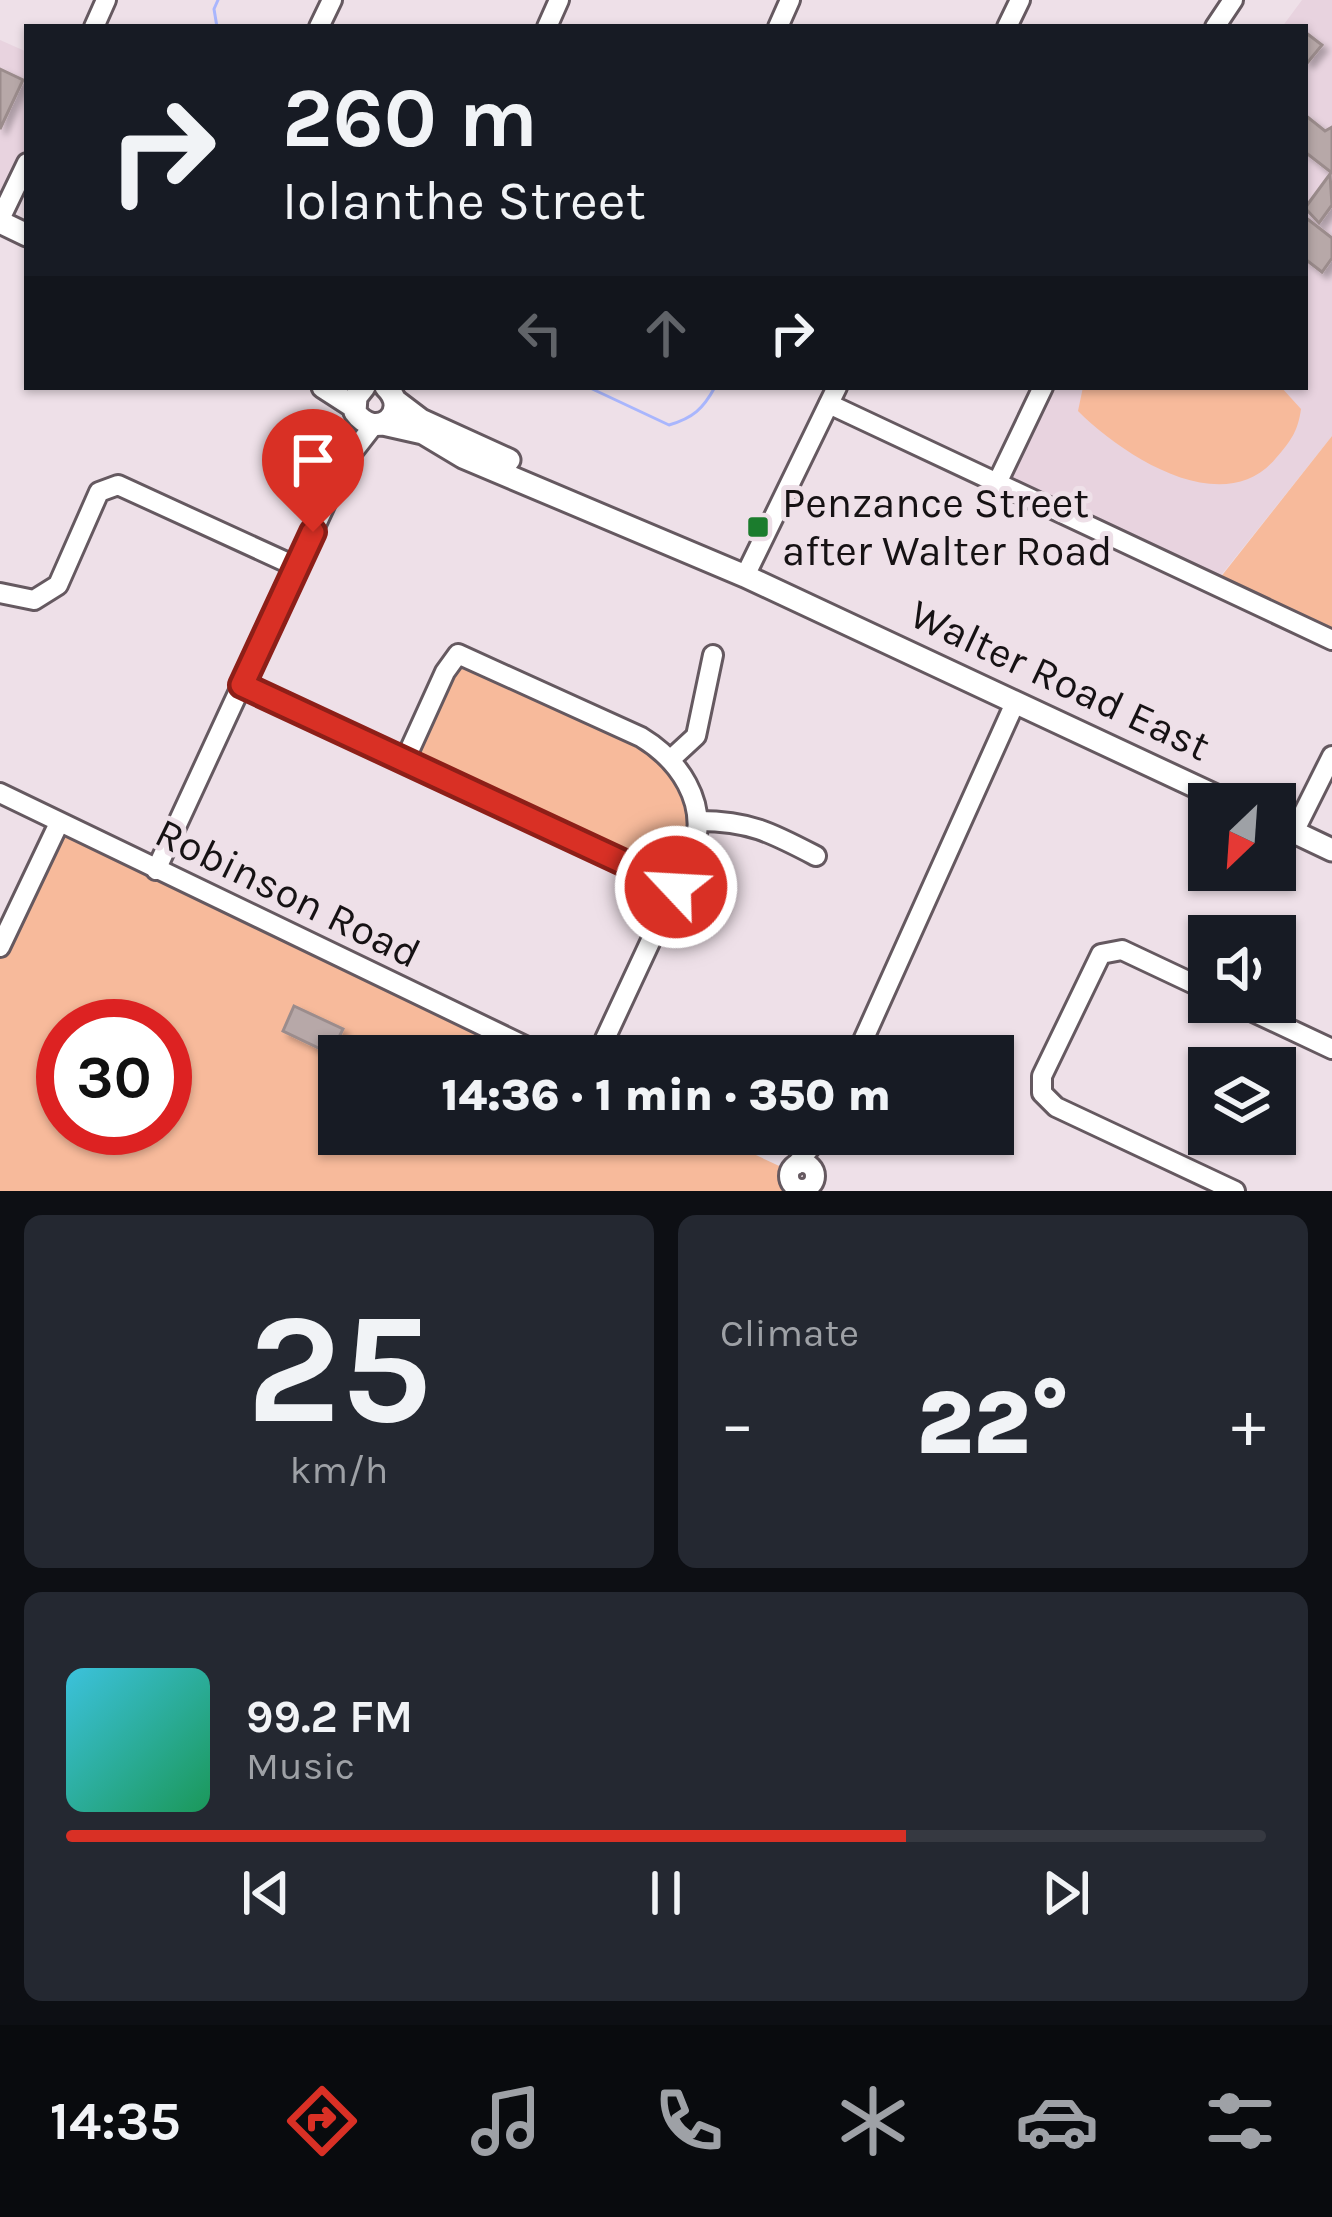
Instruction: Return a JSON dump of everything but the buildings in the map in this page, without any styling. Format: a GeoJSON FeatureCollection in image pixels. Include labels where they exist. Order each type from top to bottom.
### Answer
{"type":"FeatureCollection","features":[{"type":"Feature","properties":{"kind":"main road","name":"Walter Road East"},"geometry":{"type":"LineString","coordinates":[[328,390],[423,433],[454,453],[746,577],[1188,783]]}},
{"type":"Feature","properties":{"kind":"main road","name":"Walter Road East"},"geometry":{"type":"LineString","coordinates":[[392,392],[421,420],[631,516],[658,538]]}},
{"type":"Feature","properties":{"kind":"main road"},"geometry":{"type":"LineString","coordinates":[[366,411],[394,416],[392,392]]}},
{"type":"Feature","properties":{"kind":"main road"},"geometry":{"type":"LineString","coordinates":[[1296,833],[1332,850]]}},
{"type":"Feature","properties":{"kind":"street"},"geometry":{"type":"LineString","coordinates":[[0,221],[24,169]]}},
{"type":"Feature","properties":{"kind":"street"},"geometry":{"type":"LineString","coordinates":[[998,482],[1042,390]]}},
{"type":"Feature","properties":{"kind":"street"},"geometry":{"type":"LineString","coordinates":[[746,577],[834,396],[998,482],[1332,640]]}},
{"type":"Feature","properties":{"kind":"street"},"geometry":{"type":"LineString","coordinates":[[156,870],[366,411]]}},
{"type":"Feature","properties":{"kind":"street"},"geometry":{"type":"LineString","coordinates":[[0,593],[34,600],[58,585],[99,492],[118,485],[297,567]]}},
{"type":"Feature","properties":{"kind":"street"},"geometry":{"type":"LineString","coordinates":[[405,760],[458,654],[641,737],[671,759],[695,800],[699,821],[694,848],[607,1035]]}},
{"type":"Feature","properties":{"kind":"street"},"geometry":{"type":"LineString","coordinates":[[671,759],[696,736],[713,655]]}},
{"type":"Feature","properties":{"kind":"street"},"geometry":{"type":"LineString","coordinates":[[242,685],[676,887]]}},
{"type":"Feature","properties":{"kind":"street"},"geometry":{"type":"LineString","coordinates":[[865,1035],[1015,703]]}},
{"type":"Feature","properties":{"kind":"street"},"geometry":{"type":"LineString","coordinates":[[1296,811],[1332,756]]}},
{"type":"Feature","properties":{"kind":"street","name":"Robinson Road"},"geometry":{"type":"LineString","coordinates":[[0,793],[502,1035]]}},
{"type":"Feature","properties":{"kind":"street"},"geometry":{"type":"LineString","coordinates":[[699,821],[748,824],[816,856]]}},
{"type":"Feature","properties":{"kind":"street"},"geometry":{"type":"LineString","coordinates":[[0,947],[58,823]]}},
{"type":"Feature","properties":{"kind":"street"},"geometry":{"type":"LineString","coordinates":[[1188,981],[1122,950],[1101,954],[1042,1076],[1042,1093],[1056,1107],[1235,1191]]}},
{"type":"Feature","properties":{"kind":"street"},"geometry":{"type":"LineString","coordinates":[[1277,1023],[1332,1049]]}},
{"type":"Feature","properties":{"kind":"street"},"geometry":{"type":"LineString","coordinates":[[802,1181],[834,1191]]}},
{"type":"Feature","properties":{"kind":"shaded area"},"geometry":{"type":"Polygon","coordinates":[[[1302,0],[1332,0],[1332,436],[1215,583],[998,481],[1042,390],[1308,390],[1308,24],[1284,24],[1302,0]]]}},
{"type":"Feature","properties":{"kind":"shaded area"},"geometry":{"type":"Polygon","coordinates":[[[0,40],[24,51],[24,169],[0,219],[0,40]]]}},
{"type":"Feature","properties":{"kind":"shaded area"},"geometry":{"type":"Polygon","coordinates":[[[1082,390],[1284,390],[1301,409],[1290,441],[1276,458],[1254,476],[1230,484],[1203,483],[1147,463],[1078,411],[1082,390]]]}},
{"type":"Feature","properties":{"kind":"shaded area"},"geometry":{"type":"Polygon","coordinates":[[[1332,436],[1332,640],[1216,583],[1332,436]]]}},
{"type":"Feature","properties":{"kind":"shaded area"},"geometry":{"type":"Polygon","coordinates":[[[458,654],[662,749],[699,821],[676,887],[405,760],[458,654]]]}},
{"type":"Feature","properties":{"kind":"shaded area"},"geometry":{"type":"Polygon","coordinates":[[[59,823],[502,1035],[318,1035],[318,1155],[756,1155],[790,1171],[786,1191],[0,1191],[0,947],[59,823]]]}},
{"type":"Feature","properties":{"kind":"waterway"},"geometry":{"type":"LineString","coordinates":[[216,24],[218,0]]}},
{"type":"Feature","properties":{"kind":"waterway"},"geometry":{"type":"LineString","coordinates":[[594,390],[669,425],[696,412],[713,390]]}},
{"type":"Feature","properties":{"kind":"place","name":"Penzance Street after Walter Road"},"geometry":{"type":"Point","coordinates":[758,527]}},
{"type":"Feature","properties":{"kind":"route"},"geometry":{"type":"LineString","coordinates":[[313,532],[242,685],[676,887]]}}]}
